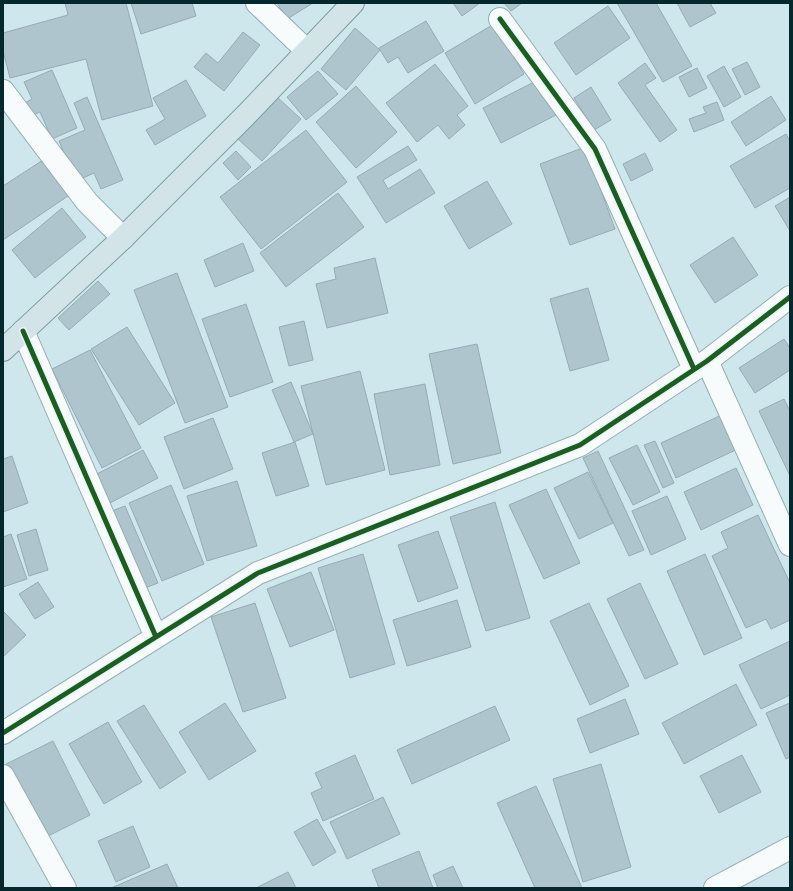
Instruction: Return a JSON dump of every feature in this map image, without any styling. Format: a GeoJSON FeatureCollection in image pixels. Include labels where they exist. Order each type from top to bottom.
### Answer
{"type":"FeatureCollection","features":[{"type":"Feature","properties":{"kind":"main road"},"geometry":{"type":"LineString","coordinates":[[3,350],[123,238],[246,115],[353,3]]}},
{"type":"Feature","properties":{"kind":"street"},"geometry":{"type":"LineString","coordinates":[[257,3],[307,51]]}},
{"type":"Feature","properties":{"kind":"street"},"geometry":{"type":"LineString","coordinates":[[500,19],[595,149],[700,365],[790,545]]}},
{"type":"Feature","properties":{"kind":"street"},"geometry":{"type":"LineString","coordinates":[[3,91],[86,202],[123,238]]}},
{"type":"Feature","properties":{"kind":"street"},"geometry":{"type":"LineString","coordinates":[[3,733],[258,573],[580,445],[700,365],[790,297]]}},
{"type":"Feature","properties":{"kind":"street"},"geometry":{"type":"LineString","coordinates":[[23,331],[156,637]]}},
{"type":"Feature","properties":{"kind":"street"},"geometry":{"type":"LineString","coordinates":[[3,776],[65,888]]}},
{"type":"Feature","properties":{"kind":"street"},"geometry":{"type":"LineString","coordinates":[[715,888],[790,848]]}},
{"type":"Feature","properties":{"kind":"building"},"geometry":{"type":"Polygon","coordinates":[[[65,3],[126,3],[153,106],[102,120],[86,59],[10,78],[3,51],[3,33],[68,15],[65,3]]]}},
{"type":"Feature","properties":{"kind":"building"},"geometry":{"type":"Polygon","coordinates":[[[131,3],[192,3],[196,16],[141,34],[131,3]]]}},
{"type":"Feature","properties":{"kind":"building"},"geometry":{"type":"Polygon","coordinates":[[[277,3],[313,3],[287,19],[277,3]]]}},
{"type":"Feature","properties":{"kind":"building"},"geometry":{"type":"Polygon","coordinates":[[[453,3],[480,3],[462,16],[453,3]]]}},
{"type":"Feature","properties":{"kind":"building"},"geometry":{"type":"Polygon","coordinates":[[[504,3],[522,3],[511,11],[504,3]]]}},
{"type":"Feature","properties":{"kind":"building"},"geometry":{"type":"Polygon","coordinates":[[[617,3],[656,3],[692,66],[663,82],[617,3]]]}},
{"type":"Feature","properties":{"kind":"building"},"geometry":{"type":"Polygon","coordinates":[[[677,3],[710,3],[716,13],[690,27],[677,3]]]}},
{"type":"Feature","properties":{"kind":"building"},"geometry":{"type":"Polygon","coordinates":[[[608,6],[630,38],[576,75],[554,43],[608,6]]]}},
{"type":"Feature","properties":{"kind":"building"},"geometry":{"type":"Polygon","coordinates":[[[426,21],[444,51],[408,73],[398,57],[388,63],[379,48],[426,21]]]}},
{"type":"Feature","properties":{"kind":"building"},"geometry":{"type":"Polygon","coordinates":[[[494,24],[524,74],[475,104],[445,53],[494,24]]]}},
{"type":"Feature","properties":{"kind":"building"},"geometry":{"type":"Polygon","coordinates":[[[355,28],[380,50],[346,90],[321,69],[355,28]]]}},
{"type":"Feature","properties":{"kind":"building"},"geometry":{"type":"Polygon","coordinates":[[[243,32],[260,45],[224,91],[194,67],[206,53],[218,63],[243,32]]]}},
{"type":"Feature","properties":{"kind":"building"},"geometry":{"type":"Polygon","coordinates":[[[747,62],[760,87],[745,95],[732,69],[747,62]]]}},
{"type":"Feature","properties":{"kind":"building"},"geometry":{"type":"Polygon","coordinates":[[[645,63],[656,78],[645,85],[677,130],[660,142],[618,83],[645,63]]]}},
{"type":"Feature","properties":{"kind":"building"},"geometry":{"type":"Polygon","coordinates":[[[435,64],[468,106],[457,115],[465,125],[449,139],[438,125],[417,142],[386,103],[435,64]]]}},
{"type":"Feature","properties":{"kind":"building"},"geometry":{"type":"Polygon","coordinates":[[[724,66],[741,97],[724,107],[707,76],[724,66]]]}},
{"type":"Feature","properties":{"kind":"building"},"geometry":{"type":"Polygon","coordinates":[[[697,68],[707,88],[689,97],[679,77],[697,68]]]}},
{"type":"Feature","properties":{"kind":"building"},"geometry":{"type":"Polygon","coordinates":[[[52,70],[77,128],[52,139],[40,112],[29,117],[23,104],[32,99],[24,82],[52,70]]]}},
{"type":"Feature","properties":{"kind":"building"},"geometry":{"type":"Polygon","coordinates":[[[318,71],[338,94],[306,120],[287,97],[318,71]]]}},
{"type":"Feature","properties":{"kind":"building"},"geometry":{"type":"Polygon","coordinates":[[[542,78],[560,113],[501,143],[483,108],[542,78]]]}},
{"type":"Feature","properties":{"kind":"building"},"geometry":{"type":"Polygon","coordinates":[[[186,80],[206,116],[155,145],[146,130],[165,119],[153,98],[186,80]]]}},
{"type":"Feature","properties":{"kind":"building"},"geometry":{"type":"Polygon","coordinates":[[[356,86],[397,132],[356,168],[316,122],[356,86]]]}},
{"type":"Feature","properties":{"kind":"building"},"geometry":{"type":"Polygon","coordinates":[[[591,87],[611,120],[594,130],[574,98],[591,87]]]}},
{"type":"Feature","properties":{"kind":"building"},"geometry":{"type":"Polygon","coordinates":[[[771,96],[786,120],[746,146],[731,122],[771,96]]]}},
{"type":"Feature","properties":{"kind":"building"},"geometry":{"type":"Polygon","coordinates":[[[87,97],[123,180],[101,189],[94,173],[76,181],[59,141],[85,130],[74,103],[87,97]]]}},
{"type":"Feature","properties":{"kind":"building"},"geometry":{"type":"Polygon","coordinates":[[[277,97],[301,119],[262,161],[238,139],[277,97]]]}},
{"type":"Feature","properties":{"kind":"building"},"geometry":{"type":"Polygon","coordinates":[[[717,102],[724,120],[694,132],[689,119],[706,113],[703,107],[717,102]]]}},
{"type":"Feature","properties":{"kind":"building"},"geometry":{"type":"Polygon","coordinates":[[[306,130],[347,182],[261,249],[220,197],[306,130]]]}},
{"type":"Feature","properties":{"kind":"building"},"geometry":{"type":"Polygon","coordinates":[[[786,134],[790,141],[790,188],[755,208],[730,166],[786,134]]]}},
{"type":"Feature","properties":{"kind":"building"},"geometry":{"type":"Polygon","coordinates":[[[408,146],[417,160],[383,180],[388,189],[420,169],[435,193],[386,223],[357,177],[408,146]]]}},
{"type":"Feature","properties":{"kind":"building"},"geometry":{"type":"Polygon","coordinates":[[[585,147],[615,229],[570,245],[540,164],[585,147]]]}},
{"type":"Feature","properties":{"kind":"building"},"geometry":{"type":"Polygon","coordinates":[[[236,151],[251,167],[238,180],[223,163],[236,151]]]}},
{"type":"Feature","properties":{"kind":"building"},"geometry":{"type":"Polygon","coordinates":[[[645,153],[653,170],[631,181],[623,164],[645,153]]]}},
{"type":"Feature","properties":{"kind":"building"},"geometry":{"type":"Polygon","coordinates":[[[43,160],[68,196],[3,240],[3,186],[43,160]]]}},
{"type":"Feature","properties":{"kind":"building"},"geometry":{"type":"Polygon","coordinates":[[[487,181],[512,224],[469,249],[444,206],[487,181]]]}},
{"type":"Feature","properties":{"kind":"building"},"geometry":{"type":"Polygon","coordinates":[[[338,193],[364,227],[286,287],[260,253],[338,193]]]}},
{"type":"Feature","properties":{"kind":"building"},"geometry":{"type":"Polygon","coordinates":[[[790,197],[790,231],[775,206],[790,197]]]}},
{"type":"Feature","properties":{"kind":"building"},"geometry":{"type":"Polygon","coordinates":[[[62,208],[86,237],[35,278],[12,250],[62,208]]]}},
{"type":"Feature","properties":{"kind":"building"},"geometry":{"type":"Polygon","coordinates":[[[733,237],[758,275],[715,303],[690,265],[733,237]]]}},
{"type":"Feature","properties":{"kind":"building"},"geometry":{"type":"Polygon","coordinates":[[[243,243],[254,271],[215,287],[204,260],[243,243]]]}},
{"type":"Feature","properties":{"kind":"building"},"geometry":{"type":"Polygon","coordinates":[[[375,258],[388,313],[327,328],[316,284],[336,279],[334,268],[375,258]]]}},
{"type":"Feature","properties":{"kind":"building"},"geometry":{"type":"Polygon","coordinates":[[[177,273],[228,407],[185,423],[134,290],[177,273]]]}},
{"type":"Feature","properties":{"kind":"building"},"geometry":{"type":"Polygon","coordinates":[[[98,281],[110,294],[69,330],[58,318],[98,281]]]}},
{"type":"Feature","properties":{"kind":"building"},"geometry":{"type":"Polygon","coordinates":[[[588,288],[609,360],[570,371],[550,299],[588,288]]]}},
{"type":"Feature","properties":{"kind":"building"},"geometry":{"type":"Polygon","coordinates":[[[246,304],[273,382],[230,397],[202,319],[246,304]]]}},
{"type":"Feature","properties":{"kind":"building"},"geometry":{"type":"Polygon","coordinates":[[[304,321],[313,360],[289,366],[279,327],[304,321]]]}},
{"type":"Feature","properties":{"kind":"building"},"geometry":{"type":"Polygon","coordinates":[[[127,327],[175,403],[139,425],[91,349],[127,327]]]}},
{"type":"Feature","properties":{"kind":"building"},"geometry":{"type":"Polygon","coordinates":[[[784,339],[790,348],[790,370],[755,393],[739,368],[784,339]]]}},
{"type":"Feature","properties":{"kind":"building"},"geometry":{"type":"Polygon","coordinates":[[[477,344],[501,453],[453,464],[429,354],[477,344]]]}},
{"type":"Feature","properties":{"kind":"building"},"geometry":{"type":"Polygon","coordinates":[[[90,350],[141,448],[102,468],[52,369],[90,350]]]}},
{"type":"Feature","properties":{"kind":"building"},"geometry":{"type":"Polygon","coordinates":[[[360,371],[385,470],[326,485],[301,386],[360,371]]]}},
{"type":"Feature","properties":{"kind":"building"},"geometry":{"type":"Polygon","coordinates":[[[291,382],[313,434],[294,442],[272,390],[291,382]]]}},
{"type":"Feature","properties":{"kind":"building"},"geometry":{"type":"Polygon","coordinates":[[[425,384],[440,465],[390,475],[374,394],[425,384]]]}},
{"type":"Feature","properties":{"kind":"building"},"geometry":{"type":"Polygon","coordinates":[[[784,399],[790,411],[790,476],[759,411],[784,399]]]}},
{"type":"Feature","properties":{"kind":"building"},"geometry":{"type":"Polygon","coordinates":[[[728,412],[744,446],[676,478],[661,443],[728,412]]]}},
{"type":"Feature","properties":{"kind":"building"},"geometry":{"type":"Polygon","coordinates":[[[213,418],[233,469],[184,489],[164,437],[213,418]]]}},
{"type":"Feature","properties":{"kind":"building"},"geometry":{"type":"Polygon","coordinates":[[[655,441],[674,483],[663,488],[644,445],[655,441]]]}},
{"type":"Feature","properties":{"kind":"building"},"geometry":{"type":"Polygon","coordinates":[[[295,442],[309,486],[276,496],[262,453],[295,442]]]}},
{"type":"Feature","properties":{"kind":"building"},"geometry":{"type":"Polygon","coordinates":[[[637,445],[660,492],[633,505],[609,458],[637,445]]]}},
{"type":"Feature","properties":{"kind":"building"},"geometry":{"type":"Polygon","coordinates":[[[143,450],[158,478],[110,503],[95,475],[143,450]]]}},
{"type":"Feature","properties":{"kind":"building"},"geometry":{"type":"Polygon","coordinates":[[[598,451],[644,550],[629,556],[583,458],[598,451]]]}},
{"type":"Feature","properties":{"kind":"building"},"geometry":{"type":"Polygon","coordinates":[[[12,456],[28,503],[3,512],[3,459],[12,456]]]}},
{"type":"Feature","properties":{"kind":"building"},"geometry":{"type":"Polygon","coordinates":[[[736,468],[753,505],[701,530],[684,492],[736,468]]]}},
{"type":"Feature","properties":{"kind":"building"},"geometry":{"type":"Polygon","coordinates":[[[588,472],[613,523],[579,539],[554,488],[588,472]]]}},
{"type":"Feature","properties":{"kind":"building"},"geometry":{"type":"Polygon","coordinates":[[[237,481],[257,546],[207,561],[187,496],[237,481]]]}},
{"type":"Feature","properties":{"kind":"building"},"geometry":{"type":"Polygon","coordinates":[[[171,485],[204,564],[162,581],[129,503],[171,485]]]}},
{"type":"Feature","properties":{"kind":"building"},"geometry":{"type":"Polygon","coordinates":[[[546,489],[580,563],[544,579],[509,505],[546,489]]]}},
{"type":"Feature","properties":{"kind":"building"},"geometry":{"type":"Polygon","coordinates":[[[667,496],[686,539],[651,555],[632,511],[667,496]]]}},
{"type":"Feature","properties":{"kind":"building"},"geometry":{"type":"Polygon","coordinates":[[[495,502],[530,618],[486,631],[450,517],[495,502]]]}},
{"type":"Feature","properties":{"kind":"building"},"geometry":{"type":"Polygon","coordinates":[[[125,506],[158,583],[145,588],[112,511],[125,506]]]}},
{"type":"Feature","properties":{"kind":"building"},"geometry":{"type":"Polygon","coordinates":[[[758,515],[790,583],[790,620],[771,629],[766,619],[746,628],[712,556],[728,548],[721,532],[758,515]]]}},
{"type":"Feature","properties":{"kind":"building"},"geometry":{"type":"Polygon","coordinates":[[[36,529],[48,570],[29,576],[17,535],[36,529]]]}},
{"type":"Feature","properties":{"kind":"building"},"geometry":{"type":"Polygon","coordinates":[[[438,531],[458,588],[418,602],[398,545],[438,531]]]}},
{"type":"Feature","properties":{"kind":"building"},"geometry":{"type":"Polygon","coordinates":[[[11,534],[27,579],[3,587],[3,537],[11,534]]]}},
{"type":"Feature","properties":{"kind":"building"},"geometry":{"type":"Polygon","coordinates":[[[363,554],[395,664],[350,678],[318,568],[363,554]]]}},
{"type":"Feature","properties":{"kind":"building"},"geometry":{"type":"Polygon","coordinates":[[[705,554],[742,638],[704,655],[667,571],[705,554]]]}},
{"type":"Feature","properties":{"kind":"building"},"geometry":{"type":"Polygon","coordinates":[[[311,572],[334,630],[290,647],[267,589],[311,572]]]}},
{"type":"Feature","properties":{"kind":"building"},"geometry":{"type":"Polygon","coordinates":[[[38,582],[54,607],[35,619],[19,594],[38,582]]]}},
{"type":"Feature","properties":{"kind":"building"},"geometry":{"type":"Polygon","coordinates":[[[640,583],[678,664],[645,679],[607,599],[640,583]]]}},
{"type":"Feature","properties":{"kind":"building"},"geometry":{"type":"Polygon","coordinates":[[[457,600],[471,647],[407,666],[393,620],[457,600]]]}},
{"type":"Feature","properties":{"kind":"building"},"geometry":{"type":"Polygon","coordinates":[[[255,603],[286,698],[243,712],[211,617],[255,603]]]}},
{"type":"Feature","properties":{"kind":"building"},"geometry":{"type":"Polygon","coordinates":[[[589,603],[629,686],[590,705],[550,621],[589,603]]]}},
{"type":"Feature","properties":{"kind":"building"},"geometry":{"type":"Polygon","coordinates":[[[3,611],[26,635],[3,657],[3,611]]]}},
{"type":"Feature","properties":{"kind":"building"},"geometry":{"type":"Polygon","coordinates":[[[790,641],[790,695],[761,709],[739,665],[790,641]]]}},
{"type":"Feature","properties":{"kind":"building"},"geometry":{"type":"Polygon","coordinates":[[[736,684],[757,725],[684,764],[662,723],[736,684]]]}},
{"type":"Feature","properties":{"kind":"building"},"geometry":{"type":"Polygon","coordinates":[[[625,699],[639,734],[590,753],[577,719],[625,699]]]}},
{"type":"Feature","properties":{"kind":"building"},"geometry":{"type":"Polygon","coordinates":[[[225,703],[256,751],[209,780],[179,732],[225,703]]]}},
{"type":"Feature","properties":{"kind":"building"},"geometry":{"type":"Polygon","coordinates":[[[790,703],[790,757],[786,759],[766,713],[790,703]]]}},
{"type":"Feature","properties":{"kind":"building"},"geometry":{"type":"Polygon","coordinates":[[[144,705],[186,772],[160,789],[117,721],[144,705]]]}},
{"type":"Feature","properties":{"kind":"building"},"geometry":{"type":"Polygon","coordinates":[[[495,706],[510,740],[412,784],[397,750],[495,706]]]}},
{"type":"Feature","properties":{"kind":"building"},"geometry":{"type":"Polygon","coordinates":[[[108,722],[142,782],[104,804],[69,744],[108,722]]]}},
{"type":"Feature","properties":{"kind":"building"},"geometry":{"type":"Polygon","coordinates":[[[53,741],[90,815],[44,838],[6,764],[53,741]]]}},
{"type":"Feature","properties":{"kind":"building"},"geometry":{"type":"Polygon","coordinates":[[[355,755],[374,799],[323,821],[311,793],[322,788],[315,773],[355,755]]]}},
{"type":"Feature","properties":{"kind":"building"},"geometry":{"type":"Polygon","coordinates":[[[742,755],[761,792],[719,813],[700,776],[742,755]]]}},
{"type":"Feature","properties":{"kind":"building"},"geometry":{"type":"Polygon","coordinates":[[[601,764],[631,867],[583,882],[553,779],[601,764]]]}},
{"type":"Feature","properties":{"kind":"building"},"geometry":{"type":"Polygon","coordinates":[[[536,786],[582,888],[535,888],[497,803],[536,786]]]}},
{"type":"Feature","properties":{"kind":"building"},"geometry":{"type":"Polygon","coordinates":[[[383,797],[400,834],[347,859],[330,822],[383,797]]]}},
{"type":"Feature","properties":{"kind":"building"},"geometry":{"type":"Polygon","coordinates":[[[317,819],[336,852],[313,866],[294,832],[317,819]]]}},
{"type":"Feature","properties":{"kind":"building"},"geometry":{"type":"Polygon","coordinates":[[[133,826],[150,867],[116,882],[98,841],[133,826]]]}},
{"type":"Feature","properties":{"kind":"building"},"geometry":{"type":"Polygon","coordinates":[[[419,851],[433,888],[379,888],[372,870],[419,851]]]}},
{"type":"Feature","properties":{"kind":"building"},"geometry":{"type":"Polygon","coordinates":[[[167,864],[178,888],[111,888],[167,864]]]}},
{"type":"Feature","properties":{"kind":"building"},"geometry":{"type":"Polygon","coordinates":[[[453,866],[463,888],[438,888],[433,875],[453,866]]]}},
{"type":"Feature","properties":{"kind":"building"},"geometry":{"type":"Polygon","coordinates":[[[288,872],[296,888],[256,888],[288,872]]]}},
{"type":"Feature","properties":{"kind":"cycle path"},"geometry":{"type":"LineString","coordinates":[[500,19],[595,149],[694,369]]}},
{"type":"Feature","properties":{"kind":"cycle path"},"geometry":{"type":"LineString","coordinates":[[3,733],[258,573],[580,445],[707,361],[790,297]]}},
{"type":"Feature","properties":{"kind":"cycle path"},"geometry":{"type":"LineString","coordinates":[[23,331],[156,637]]}}]}
